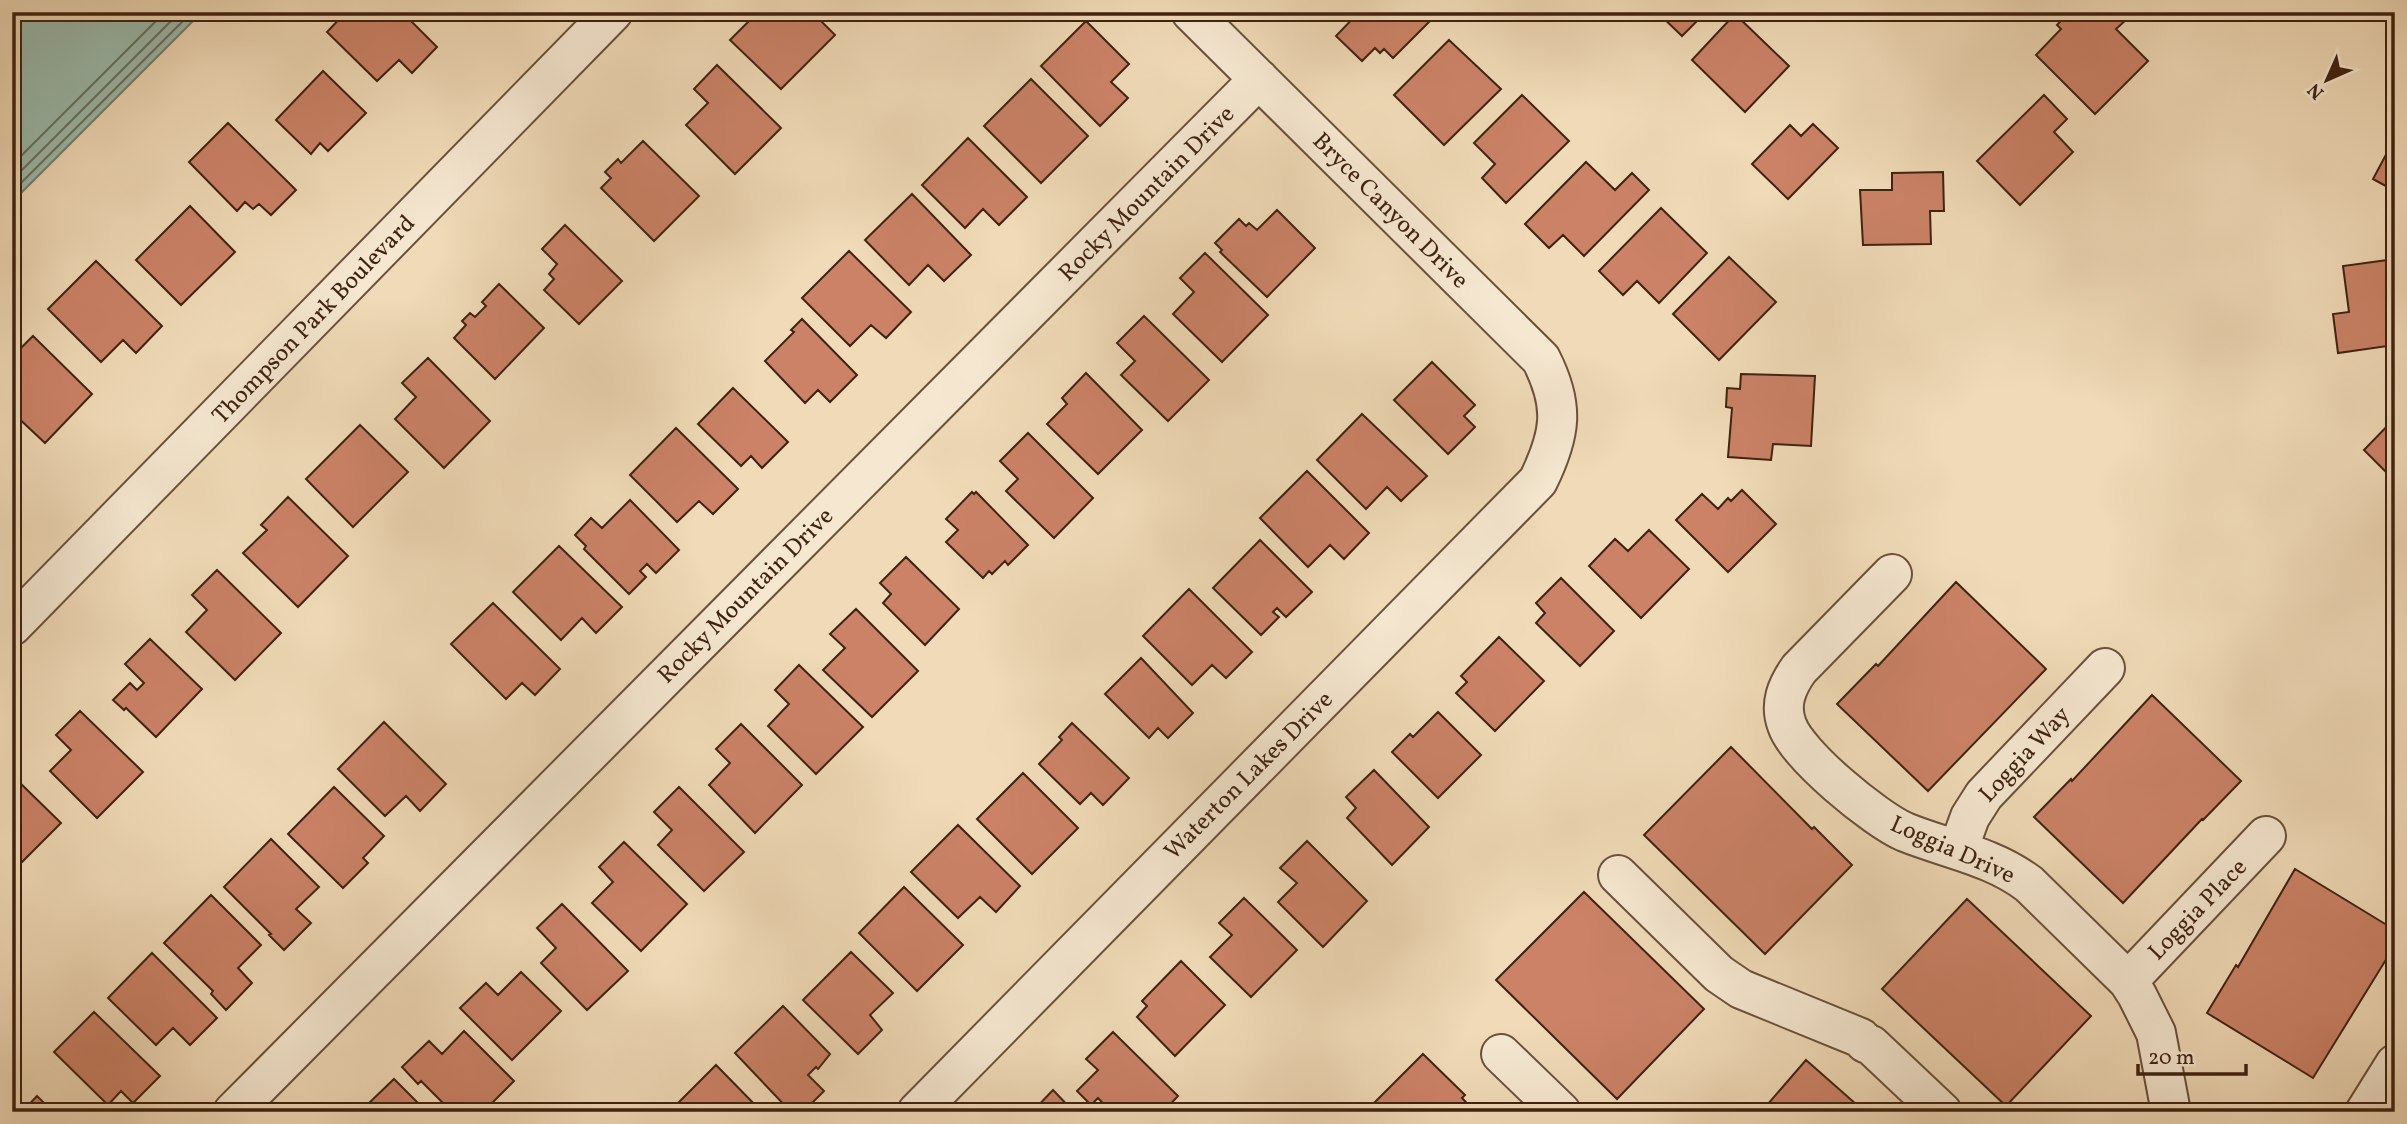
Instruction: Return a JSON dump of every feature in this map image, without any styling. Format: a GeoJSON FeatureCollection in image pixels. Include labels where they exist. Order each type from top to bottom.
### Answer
{"type":"FeatureCollection","features":[{"type":"Feature","properties":{"kind":"street","name":"Thompson Park Boulevard"},"geometry":{"type":"LineString","coordinates":[[12,626],[613,12]]}},
{"type":"Feature","properties":{"kind":"street","name":"Bryce Canyon Drive"},"geometry":{"type":"LineString","coordinates":[[1191,12],[1541,359],[1551,379],[1558,404],[1559,426]]}},
{"type":"Feature","properties":{"kind":"street","name":"Rocky Mountain Drive"},"geometry":{"type":"LineString","coordinates":[[233,1112],[1259,79]]}},
{"type":"Feature","properties":{"kind":"street","name":"Waterton Lakes Drive"},"geometry":{"type":"LineString","coordinates":[[917,1112],[1538,481],[1550,456],[1559,426]]}},
{"type":"Feature","properties":{"kind":"street","name":"Loggia Drive"},"geometry":{"type":"LineString","coordinates":[[1892,574],[1799,669],[1790,682],[1784,702],[1786,724],[1802,749],[1840,786],[1871,811],[1905,832],[1992,861],[2022,879],[2128,981],[2156,1033],[2171,1112]]}},
{"type":"Feature","properties":{"kind":"street","name":"Loggia Way"},"geometry":{"type":"LineString","coordinates":[[1958,850],[1970,817],[1984,795],[2105,667]]}},
{"type":"Feature","properties":{"kind":"street","name":"Loggia Place"},"geometry":{"type":"LineString","coordinates":[[2128,981],[2266,836]]}},
{"type":"Feature","properties":{"kind":"street"},"geometry":{"type":"LineString","coordinates":[[1618,875],[1719,974],[1741,989],[1861,1038],[1942,1112]]}},
{"type":"Feature","properties":{"kind":"street"},"geometry":{"type":"LineString","coordinates":[[1501,1054],[1561,1112]]}},
{"type":"Feature","properties":{"kind":"street"},"geometry":{"type":"LineString","coordinates":[[2365,1112],[2395,1064]]}},
{"type":"Feature","properties":{"kind":"water"},"geometry":{"type":"Polygon","coordinates":[[[12,12],[202,12],[12,202],[12,12]]]}},
{"type":"Feature","properties":{"kind":"building"},"geometry":{"type":"Polygon","coordinates":[[[346,12],[402,12],[437,47],[412,73],[399,60],[377,81],[327,32],[346,12]]]}},
{"type":"Feature","properties":{"kind":"building"},"geometry":{"type":"Polygon","coordinates":[[[758,12],[812,12],[835,35],[781,89],[730,40],[758,12]]]}},
{"type":"Feature","properties":{"kind":"building"},"geometry":{"type":"Polygon","coordinates":[[[1359,12],[1439,12],[1393,58],[1384,49],[1380,53],[1375,48],[1362,61],[1336,36],[1359,12]]]}},
{"type":"Feature","properties":{"kind":"building"},"geometry":{"type":"Polygon","coordinates":[[[1657,12],[1706,12],[1682,36],[1657,12]]]}},
{"type":"Feature","properties":{"kind":"building"},"geometry":{"type":"Polygon","coordinates":[[[2069,12],[2120,12],[2127,19],[2116,29],[2148,61],[2095,114],[2036,55],[2061,29],[2057,25],[2069,12]]]}},
{"type":"Feature","properties":{"kind":"building"},"geometry":{"type":"Polygon","coordinates":[[[1735,14],[1789,66],[1745,112],[1692,60],[1735,14]]]}},
{"type":"Feature","properties":{"kind":"building"},"geometry":{"type":"Polygon","coordinates":[[[1086,21],[1129,64],[1111,82],[1128,98],[1100,126],[1041,66],[1086,21]]]}},
{"type":"Feature","properties":{"kind":"building"},"geometry":{"type":"Polygon","coordinates":[[[1449,40],[1501,89],[1444,145],[1394,95],[1449,40]]]}},
{"type":"Feature","properties":{"kind":"building"},"geometry":{"type":"Polygon","coordinates":[[[717,65],[781,128],[735,174],[686,125],[708,103],[694,89],[717,65]]]}},
{"type":"Feature","properties":{"kind":"building"},"geometry":{"type":"Polygon","coordinates":[[[323,71],[366,113],[328,151],[320,143],[311,154],[276,120],[323,71]]]}},
{"type":"Feature","properties":{"kind":"building"},"geometry":{"type":"Polygon","coordinates":[[[1031,79],[1088,136],[1041,183],[984,126],[1031,79]]]}},
{"type":"Feature","properties":{"kind":"building"},"geometry":{"type":"Polygon","coordinates":[[[1522,95],[1569,141],[1506,203],[1482,178],[1495,164],[1474,143],[1522,95]]]}},
{"type":"Feature","properties":{"kind":"building"},"geometry":{"type":"Polygon","coordinates":[[[2044,95],[2067,119],[2054,132],[2073,152],[2020,205],[1977,161],[2044,95]]]}},
{"type":"Feature","properties":{"kind":"building"},"geometry":{"type":"Polygon","coordinates":[[[228,123],[296,190],[271,215],[259,204],[253,209],[245,202],[237,211],[189,162],[228,123]]]}},
{"type":"Feature","properties":{"kind":"building"},"geometry":{"type":"Polygon","coordinates":[[[1813,124],[1838,148],[1788,199],[1752,164],[1790,125],[1801,136],[1813,124]]]}},
{"type":"Feature","properties":{"kind":"building"},"geometry":{"type":"Polygon","coordinates":[[[968,138],[1027,197],[999,225],[983,209],[965,228],[922,185],[968,138]]]}},
{"type":"Feature","properties":{"kind":"building"},"geometry":{"type":"Polygon","coordinates":[[[643,141],[699,196],[654,241],[601,188],[611,178],[605,172],[618,159],[621,163],[643,141]]]}},
{"type":"Feature","properties":{"kind":"building"},"geometry":{"type":"Polygon","coordinates":[[[2389,149],[2395,151],[2395,191],[2373,179],[2389,149]]]}},
{"type":"Feature","properties":{"kind":"building"},"geometry":{"type":"Polygon","coordinates":[[[1586,162],[1615,190],[1632,173],[1649,190],[1584,256],[1563,235],[1549,248],[1525,224],[1586,162]]]}},
{"type":"Feature","properties":{"kind":"building"},"geometry":{"type":"Polygon","coordinates":[[[1943,172],[1944,211],[1930,211],[1931,244],[1863,245],[1860,190],[1892,190],[1892,173],[1943,172]]]}},
{"type":"Feature","properties":{"kind":"building"},"geometry":{"type":"Polygon","coordinates":[[[912,194],[971,255],[944,281],[928,265],[909,285],[865,240],[912,194]]]}},
{"type":"Feature","properties":{"kind":"building"},"geometry":{"type":"Polygon","coordinates":[[[190,206],[235,252],[181,305],[136,260],[190,206]]]}},
{"type":"Feature","properties":{"kind":"building"},"geometry":{"type":"Polygon","coordinates":[[[1661,208],[1707,253],[1659,303],[1637,281],[1623,295],[1599,271],[1661,208]]]}},
{"type":"Feature","properties":{"kind":"building"},"geometry":{"type":"Polygon","coordinates":[[[1277,210],[1315,248],[1267,297],[1220,252],[1222,250],[1215,243],[1239,219],[1246,226],[1249,223],[1257,230],[1277,210]]]}},
{"type":"Feature","properties":{"kind":"building"},"geometry":{"type":"Polygon","coordinates":[[[565,225],[622,281],[579,324],[544,290],[554,279],[549,274],[557,264],[542,249],[565,225]]]}},
{"type":"Feature","properties":{"kind":"building"},"geometry":{"type":"Polygon","coordinates":[[[849,251],[911,312],[886,338],[871,325],[850,346],[802,298],[849,251]]]}},
{"type":"Feature","properties":{"kind":"building"},"geometry":{"type":"Polygon","coordinates":[[[1205,253],[1268,315],[1222,362],[1173,314],[1194,292],[1180,278],[1205,253]]]}},
{"type":"Feature","properties":{"kind":"building"},"geometry":{"type":"Polygon","coordinates":[[[1729,257],[1776,302],[1719,360],[1673,314],[1729,257]]]}},
{"type":"Feature","properties":{"kind":"building"},"geometry":{"type":"Polygon","coordinates":[[[2395,259],[2395,345],[2338,353],[2333,314],[2349,312],[2343,266],[2395,259]]]}},
{"type":"Feature","properties":{"kind":"building"},"geometry":{"type":"Polygon","coordinates":[[[96,261],[162,326],[136,353],[123,340],[101,362],[48,309],[96,261]]]}},
{"type":"Feature","properties":{"kind":"building"},"geometry":{"type":"Polygon","coordinates":[[[499,284],[544,328],[495,379],[454,338],[466,325],[462,321],[470,313],[475,317],[486,306],[482,302],[499,284]]]}},
{"type":"Feature","properties":{"kind":"building"},"geometry":{"type":"Polygon","coordinates":[[[1144,316],[1209,380],[1168,421],[1121,375],[1135,361],[1117,343],[1144,316]]]}},
{"type":"Feature","properties":{"kind":"building"},"geometry":{"type":"Polygon","coordinates":[[[802,319],[857,375],[830,402],[818,390],[805,403],[765,361],[794,332],[791,330],[802,319]]]}},
{"type":"Feature","properties":{"kind":"building"},"geometry":{"type":"Polygon","coordinates":[[[33,336],[92,394],[45,443],[12,412],[12,357],[33,336]]]}},
{"type":"Feature","properties":{"kind":"building"},"geometry":{"type":"Polygon","coordinates":[[[428,358],[490,421],[444,468],[395,419],[416,397],[402,383],[428,358]]]}},
{"type":"Feature","properties":{"kind":"building"},"geometry":{"type":"Polygon","coordinates":[[[1432,362],[1475,405],[1464,416],[1475,427],[1448,454],[1394,400],[1432,362]]]}},
{"type":"Feature","properties":{"kind":"building"},"geometry":{"type":"Polygon","coordinates":[[[1086,373],[1142,430],[1098,474],[1047,424],[1067,404],[1062,398],[1086,373]]]}},
{"type":"Feature","properties":{"kind":"building"},"geometry":{"type":"Polygon","coordinates":[[[1741,374],[1815,376],[1811,446],[1773,444],[1771,460],[1728,457],[1732,408],[1726,407],[1727,388],[1740,389],[1741,374]]]}},
{"type":"Feature","properties":{"kind":"building"},"geometry":{"type":"Polygon","coordinates":[[[733,388],[788,442],[762,468],[751,456],[741,466],[698,424],[733,388]]]}},
{"type":"Feature","properties":{"kind":"building"},"geometry":{"type":"Polygon","coordinates":[[[1362,414],[1427,476],[1401,501],[1387,487],[1366,509],[1317,460],[1362,414]]]}},
{"type":"Feature","properties":{"kind":"building"},"geometry":{"type":"Polygon","coordinates":[[[2395,418],[2395,481],[2364,450],[2395,418]]]}},
{"type":"Feature","properties":{"kind":"building"},"geometry":{"type":"Polygon","coordinates":[[[360,425],[408,472],[353,527],[306,479],[360,425]]]}},
{"type":"Feature","properties":{"kind":"building"},"geometry":{"type":"Polygon","coordinates":[[[676,428],[738,489],[713,514],[699,501],[677,522],[630,475],[676,428]]]}},
{"type":"Feature","properties":{"kind":"building"},"geometry":{"type":"Polygon","coordinates":[[[1028,433],[1093,498],[1054,538],[1006,491],[1018,479],[1000,461],[1028,433]]]}},
{"type":"Feature","properties":{"kind":"building"},"geometry":{"type":"Polygon","coordinates":[[[1307,471],[1369,533],[1344,559],[1330,545],[1308,567],[1260,518],[1307,471]]]}},
{"type":"Feature","properties":{"kind":"building"},"geometry":{"type":"Polygon","coordinates":[[[1742,490],[1776,524],[1728,572],[1676,520],[1702,494],[1718,509],[1728,498],[1731,501],[1742,490]]]}},
{"type":"Feature","properties":{"kind":"building"},"geometry":{"type":"Polygon","coordinates":[[[972,492],[976,492],[1028,545],[1008,565],[1005,561],[992,574],[989,571],[983,578],[946,542],[958,530],[946,519],[972,492]]]}},
{"type":"Feature","properties":{"kind":"building"},"geometry":{"type":"Polygon","coordinates":[[[288,497],[348,556],[298,607],[243,553],[267,530],[261,525],[288,497]]]}},
{"type":"Feature","properties":{"kind":"building"},"geometry":{"type":"Polygon","coordinates":[[[630,500],[679,550],[656,573],[647,564],[640,571],[646,577],[629,594],[584,549],[586,546],[575,535],[591,518],[602,528],[630,500]]]}},
{"type":"Feature","properties":{"kind":"building"},"geometry":{"type":"Polygon","coordinates":[[[1649,530],[1689,569],[1641,618],[1589,566],[1615,539],[1628,551],[1649,530]]]}},
{"type":"Feature","properties":{"kind":"building"},"geometry":{"type":"Polygon","coordinates":[[[1260,540],[1312,592],[1286,617],[1277,608],[1273,612],[1279,617],[1261,635],[1213,588],[1260,540]]]}},
{"type":"Feature","properties":{"kind":"building"},"geometry":{"type":"Polygon","coordinates":[[[559,546],[622,607],[596,633],[582,618],[561,640],[513,592],[559,546]]]}},
{"type":"Feature","properties":{"kind":"building"},"geometry":{"type":"Polygon","coordinates":[[[906,557],[959,609],[925,645],[883,603],[891,594],[880,583],[906,557]]]}},
{"type":"Feature","properties":{"kind":"building"},"geometry":{"type":"Polygon","coordinates":[[[217,570],[281,633],[235,680],[186,632],[207,610],[192,595],[217,570]]]}},
{"type":"Feature","properties":{"kind":"building"},"geometry":{"type":"Polygon","coordinates":[[[1561,578],[1614,631],[1580,666],[1536,623],[1545,613],[1536,603],[1561,578]]]}},
{"type":"Feature","properties":{"kind":"building"},"geometry":{"type":"Polygon","coordinates":[[[1956,582],[2046,669],[1928,791],[1837,704],[1876,664],[1878,666],[1956,582]]]}},
{"type":"Feature","properties":{"kind":"building"},"geometry":{"type":"Polygon","coordinates":[[[1189,589],[1252,652],[1226,678],[1212,665],[1192,685],[1143,636],[1189,589]]]}},
{"type":"Feature","properties":{"kind":"building"},"geometry":{"type":"Polygon","coordinates":[[[493,603],[560,669],[535,695],[522,683],[506,699],[451,644],[493,603]]]}},
{"type":"Feature","properties":{"kind":"building"},"geometry":{"type":"Polygon","coordinates":[[[856,609],[918,671],[872,717],[823,670],[845,648],[830,634],[856,609]]]}},
{"type":"Feature","properties":{"kind":"building"},"geometry":{"type":"Polygon","coordinates":[[[1499,637],[1544,681],[1495,731],[1456,693],[1467,682],[1461,676],[1499,637]]]}},
{"type":"Feature","properties":{"kind":"building"},"geometry":{"type":"Polygon","coordinates":[[[150,639],[202,689],[156,737],[126,708],[124,710],[113,700],[130,683],[137,690],[144,683],[125,664],[150,639]]]}},
{"type":"Feature","properties":{"kind":"building"},"geometry":{"type":"Polygon","coordinates":[[[1141,658],[1193,713],[1168,738],[1158,728],[1149,738],[1105,694],[1141,658]]]}},
{"type":"Feature","properties":{"kind":"building"},"geometry":{"type":"Polygon","coordinates":[[[799,665],[863,727],[816,774],[768,726],[789,704],[775,690],[799,665]]]}},
{"type":"Feature","properties":{"kind":"building"},"geometry":{"type":"Polygon","coordinates":[[[2152,695],[2241,781],[2123,903],[2034,817],[2071,779],[2072,781],[2152,695]]]}},
{"type":"Feature","properties":{"kind":"building"},"geometry":{"type":"Polygon","coordinates":[[[80,711],[143,772],[97,818],[50,771],[71,750],[56,735],[80,711]]]}},
{"type":"Feature","properties":{"kind":"building"},"geometry":{"type":"Polygon","coordinates":[[[1438,712],[1481,755],[1438,798],[1392,752],[1410,734],[1413,737],[1438,712]]]}},
{"type":"Feature","properties":{"kind":"building"},"geometry":{"type":"Polygon","coordinates":[[[384,722],[446,784],[420,811],[406,796],[385,816],[338,769],[384,722]]]}},
{"type":"Feature","properties":{"kind":"building"},"geometry":{"type":"Polygon","coordinates":[[[1072,723],[1129,778],[1103,805],[1091,793],[1080,804],[1039,764],[1062,740],[1059,737],[1072,723]]]}},
{"type":"Feature","properties":{"kind":"building"},"geometry":{"type":"Polygon","coordinates":[[[741,724],[802,785],[755,833],[709,785],[730,763],[716,749],[741,724]]]}},
{"type":"Feature","properties":{"kind":"building"},"geometry":{"type":"Polygon","coordinates":[[[1731,747],[1812,829],[1814,827],[1852,865],[1765,954],[1644,835],[1731,747]]]}},
{"type":"Feature","properties":{"kind":"building"},"geometry":{"type":"Polygon","coordinates":[[[1374,770],[1429,827],[1392,865],[1347,818],[1356,808],[1346,797],[1374,770]]]}},
{"type":"Feature","properties":{"kind":"building"},"geometry":{"type":"Polygon","coordinates":[[[1023,773],[1078,828],[1032,874],[977,819],[1023,773]]]}},
{"type":"Feature","properties":{"kind":"building"},"geometry":{"type":"Polygon","coordinates":[[[17,780],[61,823],[12,872],[12,784],[17,780]]]}},
{"type":"Feature","properties":{"kind":"building"},"geometry":{"type":"Polygon","coordinates":[[[334,787],[384,836],[363,858],[368,863],[343,888],[288,834],[334,787]]]}},
{"type":"Feature","properties":{"kind":"building"},"geometry":{"type":"Polygon","coordinates":[[[679,787],[744,852],[704,891],[658,845],[672,830],[654,812],[679,787]]]}},
{"type":"Feature","properties":{"kind":"building"},"geometry":{"type":"Polygon","coordinates":[[[958,825],[1020,886],[996,912],[980,897],[958,918],[911,872],[958,825]]]}},
{"type":"Feature","properties":{"kind":"building"},"geometry":{"type":"Polygon","coordinates":[[[271,839],[319,887],[296,909],[311,923],[284,950],[224,887],[271,839]]]}},
{"type":"Feature","properties":{"kind":"building"},"geometry":{"type":"Polygon","coordinates":[[[1307,841],[1367,901],[1323,947],[1278,902],[1297,883],[1280,868],[1307,841]]]}},
{"type":"Feature","properties":{"kind":"building"},"geometry":{"type":"Polygon","coordinates":[[[624,842],[687,904],[641,951],[592,903],[613,882],[599,867],[624,842]]]}},
{"type":"Feature","properties":{"kind":"building"},"geometry":{"type":"Polygon","coordinates":[[[2295,869],[2395,930],[2395,945],[2313,1078],[2207,1013],[2236,965],[2238,967],[2295,869]]]}},
{"type":"Feature","properties":{"kind":"building"},"geometry":{"type":"Polygon","coordinates":[[[904,887],[963,945],[917,991],[859,933],[904,887]]]}},
{"type":"Feature","properties":{"kind":"building"},"geometry":{"type":"Polygon","coordinates":[[[1584,892],[1704,1009],[1617,1099],[1496,980],[1584,892]]]}},
{"type":"Feature","properties":{"kind":"building"},"geometry":{"type":"Polygon","coordinates":[[[211,895],[261,945],[238,968],[252,983],[226,1010],[211,994],[213,991],[164,943],[211,895]]]}},
{"type":"Feature","properties":{"kind":"building"},"geometry":{"type":"Polygon","coordinates":[[[1244,898],[1297,950],[1251,997],[1210,957],[1232,935],[1219,923],[1244,898]]]}},
{"type":"Feature","properties":{"kind":"building"},"geometry":{"type":"Polygon","coordinates":[[[1967,899],[2091,1016],[2006,1106],[1882,989],[1967,899]]]}},
{"type":"Feature","properties":{"kind":"building"},"geometry":{"type":"Polygon","coordinates":[[[562,904],[628,971],[587,1010],[541,963],[556,948],[537,928],[562,904]]]}},
{"type":"Feature","properties":{"kind":"building"},"geometry":{"type":"Polygon","coordinates":[[[851,952],[893,993],[870,1015],[882,1030],[858,1054],[803,1000],[851,952]]]}},
{"type":"Feature","properties":{"kind":"building"},"geometry":{"type":"Polygon","coordinates":[[[152,953],[217,1018],[190,1045],[173,1028],[156,1045],[108,998],[152,953]]]}},
{"type":"Feature","properties":{"kind":"building"},"geometry":{"type":"Polygon","coordinates":[[[1181,961],[1225,1005],[1175,1056],[1137,1017],[1147,1006],[1142,1001],[1181,961]]]}},
{"type":"Feature","properties":{"kind":"building"},"geometry":{"type":"Polygon","coordinates":[[[521,972],[561,1011],[512,1060],[460,1008],[486,983],[498,995],[521,972]]]}},
{"type":"Feature","properties":{"kind":"building"},"geometry":{"type":"Polygon","coordinates":[[[783,1006],[830,1054],[818,1069],[816,1067],[808,1075],[824,1091],[803,1112],[791,1112],[735,1053],[783,1006]]]}},
{"type":"Feature","properties":{"kind":"building"},"geometry":{"type":"Polygon","coordinates":[[[94,1012],[160,1076],[133,1103],[121,1091],[108,1105],[54,1052],[94,1012]]]}},
{"type":"Feature","properties":{"kind":"building"},"geometry":{"type":"Polygon","coordinates":[[[464,1031],[514,1081],[483,1112],[452,1112],[421,1081],[418,1084],[402,1067],[429,1041],[442,1054],[464,1031]]]}},
{"type":"Feature","properties":{"kind":"building"},"geometry":{"type":"Polygon","coordinates":[[[1113,1032],[1178,1096],[1163,1112],[1111,1112],[1098,1098],[1091,1105],[1077,1091],[1098,1070],[1086,1059],[1113,1032]]]}},
{"type":"Feature","properties":{"kind":"building"},"geometry":{"type":"Polygon","coordinates":[[[1423,1054],[1465,1095],[1462,1098],[1475,1112],[1365,1112],[1423,1054]]]}},
{"type":"Feature","properties":{"kind":"building"},"geometry":{"type":"Polygon","coordinates":[[[1806,1060],[1865,1112],[1761,1112],[1806,1060]]]}},
{"type":"Feature","properties":{"kind":"building"},"geometry":{"type":"Polygon","coordinates":[[[716,1065],[762,1112],[683,1112],[676,1105],[716,1065]]]}},
{"type":"Feature","properties":{"kind":"building"},"geometry":{"type":"Polygon","coordinates":[[[394,1079],[427,1112],[376,1112],[368,1104],[394,1079]]]}},
{"type":"Feature","properties":{"kind":"building"},"geometry":{"type":"Polygon","coordinates":[[[1053,1090],[1074,1112],[1032,1112],[1053,1090]]]}},
{"type":"Feature","properties":{"kind":"building"},"geometry":{"type":"Polygon","coordinates":[[[37,1096],[53,1112],[22,1112],[37,1096]]]}}]}
